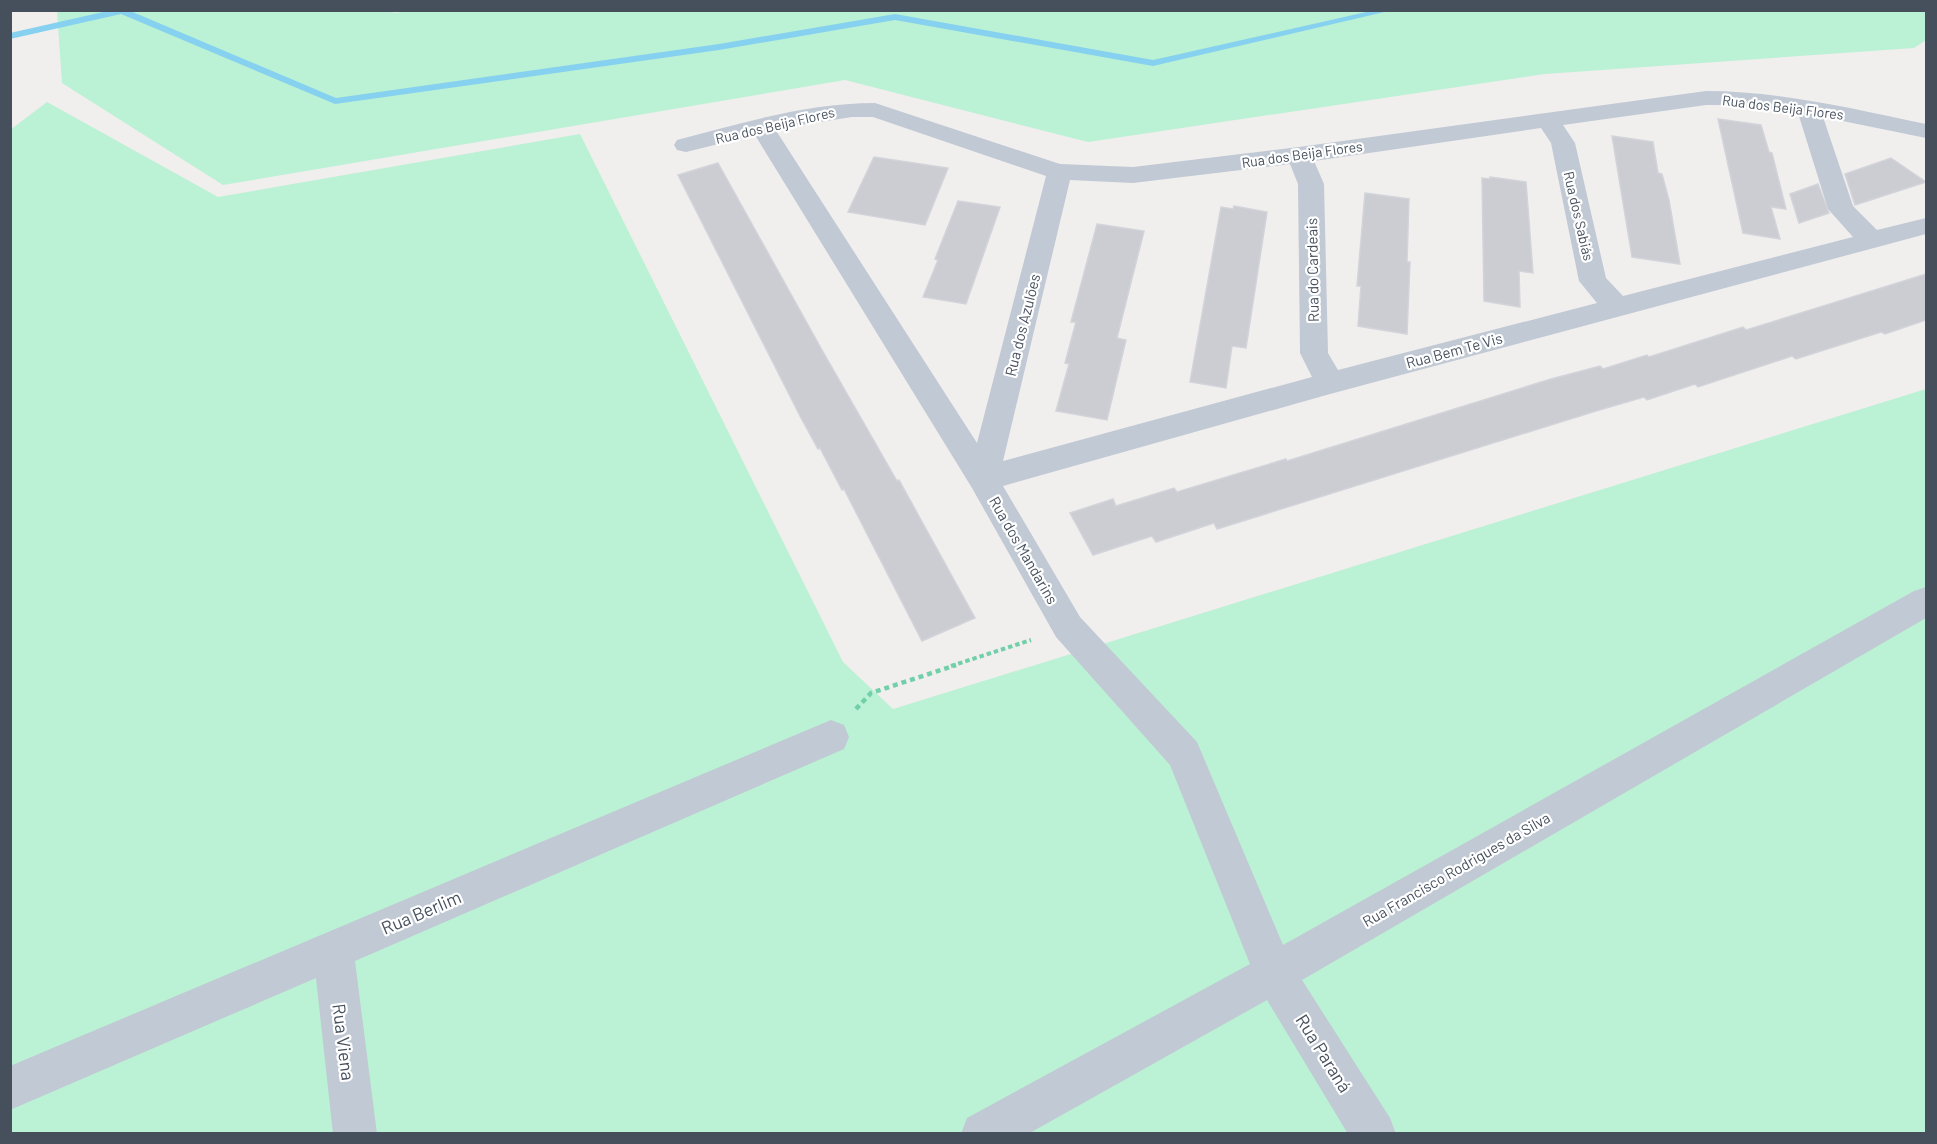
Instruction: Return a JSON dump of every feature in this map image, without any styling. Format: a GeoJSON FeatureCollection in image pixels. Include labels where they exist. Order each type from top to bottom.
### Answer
{"type":"FeatureCollection","features":[{"type":"Feature","properties":{"kind":"street","name":"Rua dos Beija Flores"},"geometry":{"type":"LineString","coordinates":[[686,145],[832,111],[875,110],[1027,163],[1060,172],[1133,175],[1299,155],[1706,98],[1736,98],[1808,107],[1926,131]]}},
{"type":"Feature","properties":{"kind":"street"},"geometry":{"type":"LineString","coordinates":[[1808,107],[1841,209],[1871,240]]}},
{"type":"Feature","properties":{"kind":"street","name":"Rua dos Sabiás"},"geometry":{"type":"LineString","coordinates":[[1548,120],[1563,143],[1593,281],[1617,307]]}},
{"type":"Feature","properties":{"kind":"street","name":"Rua dos Mandarins"},"geometry":{"type":"LineString","coordinates":[[762,127],[983,479],[1068,627],[1184,754],[1274,973]]}},
{"type":"Feature","properties":{"kind":"street","name":"Rua do Cardeais"},"geometry":{"type":"LineString","coordinates":[[1299,155],[1311,184],[1314,353],[1330,383]]}},
{"type":"Feature","properties":{"kind":"street","name":"Rua dos Azulões"},"geometry":{"type":"LineString","coordinates":[[983,479],[1060,172]]}},
{"type":"Feature","properties":{"kind":"street","name":"Rua Bem Te Vis"},"geometry":{"type":"LineString","coordinates":[[983,479],[1330,383],[1926,226]]}},
{"type":"Feature","properties":{"kind":"street","name":"Rua Francisco Rodrigues da Silva"},"geometry":{"type":"LineString","coordinates":[[983,1134],[1274,973],[1926,601]]}},
{"type":"Feature","properties":{"kind":"street","name":"Rua Berlim"},"geometry":{"type":"LineString","coordinates":[[10,1089],[831,737]]}},
{"type":"Feature","properties":{"kind":"street","name":"Rua Viena"},"geometry":{"type":"LineString","coordinates":[[333,950],[355,1134]]}},
{"type":"Feature","properties":{"kind":"street","name":"Rua Paraná"},"geometry":{"type":"LineString","coordinates":[[1274,973],[1374,1134]]}},
{"type":"Feature","properties":{"kind":"path"},"geometry":{"type":"LineString","coordinates":[[831,737],[871,693],[1068,627]]}},
{"type":"Feature","properties":{"kind":"green space"},"geometry":{"type":"Polygon","coordinates":[[[389,10],[394,13],[416,10],[1926,10],[1926,40],[1914,48],[1545,74],[1088,142],[845,80],[223,185],[62,83],[57,11],[389,10]]]}},
{"type":"Feature","properties":{"kind":"green space"},"geometry":{"type":"Polygon","coordinates":[[[47,102],[218,197],[580,134],[843,662],[893,709],[1926,389],[1926,1133],[11,1134],[10,130],[47,102]]]}},
{"type":"Feature","properties":{"kind":"building"},"geometry":{"type":"Polygon","coordinates":[[[1718,119],[1761,125],[1769,152],[1772,153],[1786,209],[1771,207],[1780,239],[1743,233],[1718,119]]]}},
{"type":"Feature","properties":{"kind":"building"},"geometry":{"type":"Polygon","coordinates":[[[1612,136],[1653,142],[1658,173],[1662,174],[1669,200],[1680,264],[1632,257],[1612,136]]]}},
{"type":"Feature","properties":{"kind":"building"},"geometry":{"type":"Polygon","coordinates":[[[874,157],[948,168],[925,225],[848,212],[874,157]]]}},
{"type":"Feature","properties":{"kind":"building"},"geometry":{"type":"Polygon","coordinates":[[[1891,158],[1926,182],[1855,205],[1845,174],[1891,158]]]}},
{"type":"Feature","properties":{"kind":"building"},"geometry":{"type":"Polygon","coordinates":[[[718,163],[975,618],[922,641],[844,489],[842,490],[801,418],[678,175],[718,163]]]}},
{"type":"Feature","properties":{"kind":"building"},"geometry":{"type":"Polygon","coordinates":[[[1490,177],[1526,182],[1533,273],[1519,271],[1520,307],[1484,301],[1482,178],[1490,179],[1490,177]]]}},
{"type":"Feature","properties":{"kind":"building"},"geometry":{"type":"Polygon","coordinates":[[[1818,184],[1829,213],[1799,223],[1790,194],[1818,184]]]}},
{"type":"Feature","properties":{"kind":"building"},"geometry":{"type":"Polygon","coordinates":[[[1365,193],[1409,199],[1407,262],[1410,262],[1407,334],[1358,326],[1361,286],[1357,286],[1365,193]]]}},
{"type":"Feature","properties":{"kind":"building"},"geometry":{"type":"Polygon","coordinates":[[[958,201],[1000,207],[966,304],[923,297],[958,201]]]}},
{"type":"Feature","properties":{"kind":"building"},"geometry":{"type":"Polygon","coordinates":[[[1234,206],[1267,212],[1246,348],[1232,346],[1226,388],[1190,382],[1221,207],[1233,209],[1234,206]]]}},
{"type":"Feature","properties":{"kind":"building"},"geometry":{"type":"Polygon","coordinates":[[[1097,224],[1144,231],[1117,338],[1126,340],[1107,420],[1056,411],[1069,364],[1065,363],[1076,322],[1071,322],[1097,224]]]}},
{"type":"Feature","properties":{"kind":"building"},"geometry":{"type":"Polygon","coordinates":[[[1926,274],[1926,320],[1796,359],[1792,356],[1698,387],[1695,384],[1647,400],[1644,397],[1596,411],[1217,529],[1214,523],[1156,542],[1152,536],[1093,555],[1070,513],[1113,499],[1116,506],[1174,488],[1177,492],[1286,459],[1287,461],[1551,379],[1600,366],[1603,369],[1647,355],[1649,357],[1743,327],[1746,330],[1926,274]]]}},
{"type":"Feature","properties":{"kind":"waterway"},"geometry":{"type":"LineString","coordinates":[[10,36],[122,11],[335,101],[719,47],[895,17],[1153,63],[1389,10]]}}]}
